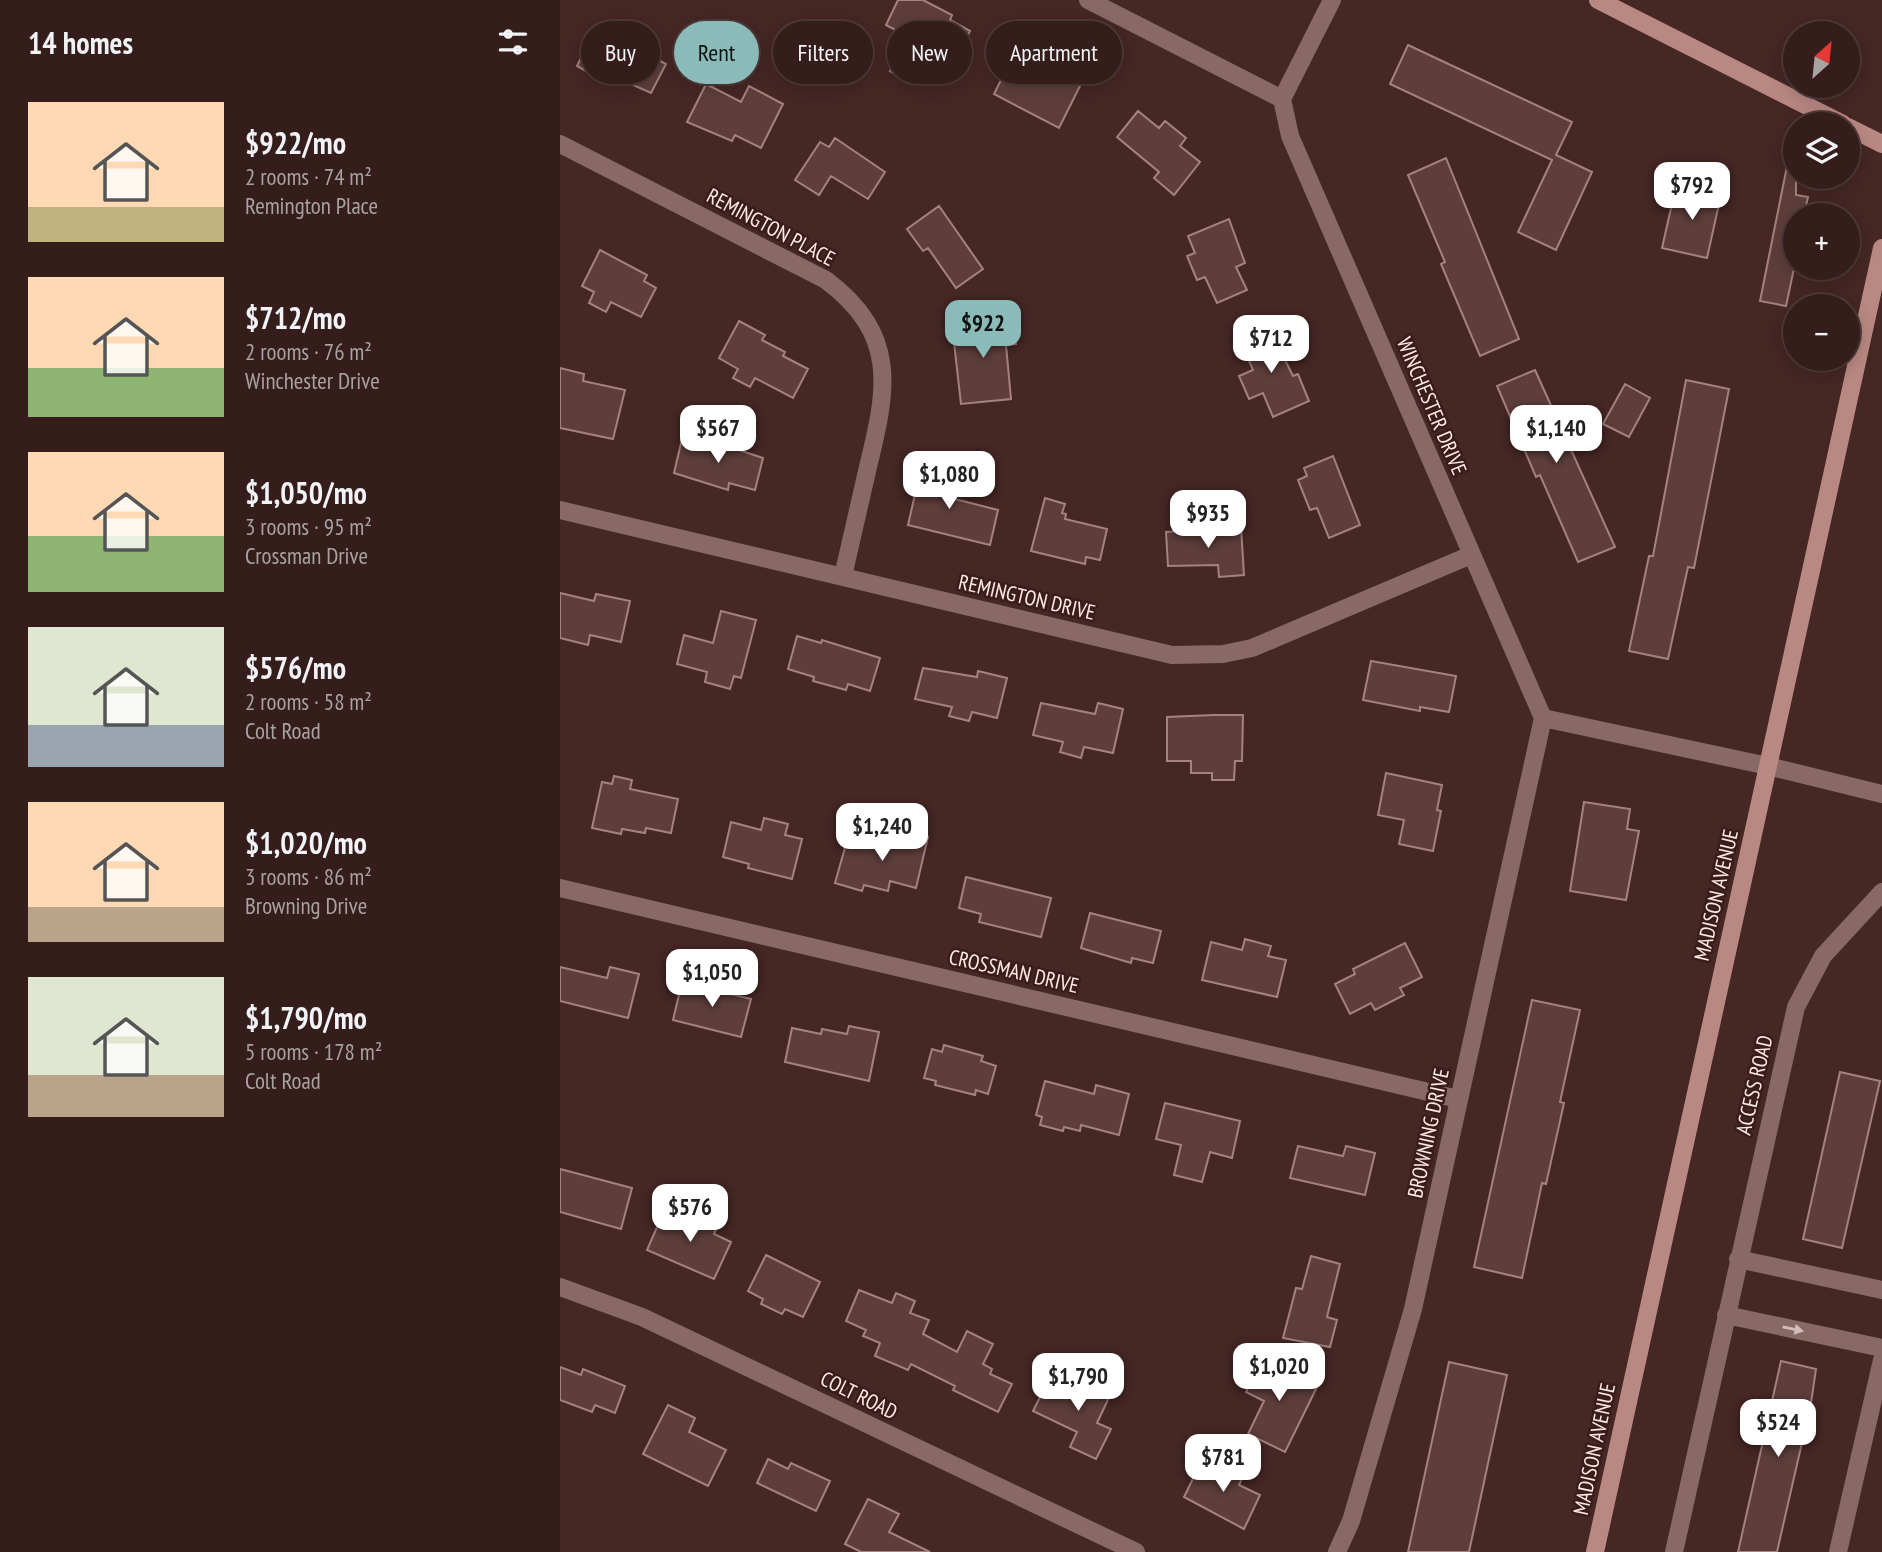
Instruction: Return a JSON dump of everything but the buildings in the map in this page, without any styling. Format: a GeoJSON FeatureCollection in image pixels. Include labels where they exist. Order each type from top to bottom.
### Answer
{"type":"FeatureCollection","features":[{"type":"Feature","properties":{"kind":"main road"},"geometry":{"type":"LineString","coordinates":[[1598,0],[1819,112]]}},
{"type":"Feature","properties":{"kind":"main road"},"geometry":{"type":"LineString","coordinates":[[1860,133],[1882,144]]}},
{"type":"Feature","properties":{"kind":"main road","name":"MADISON AVENUE"},"geometry":{"type":"LineString","coordinates":[[1595,1552],[1882,248]]}},
{"type":"Feature","properties":{"kind":"street"},"geometry":{"type":"LineString","coordinates":[[1088,0],[1282,99],[1332,0]]}},
{"type":"Feature","properties":{"kind":"street","name":"WINCHESTER DRIVE"},"geometry":{"type":"LineString","coordinates":[[1282,99],[1290,136],[1543,718]]}},
{"type":"Feature","properties":{"kind":"street","name":"REMINGTON PLACE"},"geometry":{"type":"LineString","coordinates":[[560,144],[826,280],[844,293],[865,318],[878,348],[884,390],[843,576]]}},
{"type":"Feature","properties":{"kind":"street","name":"REMINGTON DRIVE"},"geometry":{"type":"LineString","coordinates":[[560,510],[1172,655],[1203,656],[1252,648],[1471,555]]}},
{"type":"Feature","properties":{"kind":"street"},"geometry":{"type":"LineString","coordinates":[[1543,718],[1768,766],[1882,794]]}},
{"type":"Feature","properties":{"kind":"street","name":"BROWNING DRIVE"},"geometry":{"type":"LineString","coordinates":[[1337,1552],[1349,1530],[1413,1309],[1543,718]]}},
{"type":"Feature","properties":{"kind":"street","name":"CROSSMAN DRIVE"},"geometry":{"type":"LineString","coordinates":[[560,888],[1458,1099]]}},
{"type":"Feature","properties":{"kind":"street","name":"ACCESS ROAD"},"geometry":{"type":"LineString","coordinates":[[1674,1552],[1738,1259],[1800,998],[1823,956],[1882,892]]}},
{"type":"Feature","properties":{"kind":"street"},"geometry":{"type":"LineString","coordinates":[[1738,1259],[1882,1290]]}},
{"type":"Feature","properties":{"kind":"street","name":"COLT ROAD"},"geometry":{"type":"LineString","coordinates":[[560,1287],[642,1317],[1136,1552]]}},
{"type":"Feature","properties":{"kind":"street"},"geometry":{"type":"LineString","coordinates":[[1726,1315],[1882,1348]]}},
{"type":"Feature","properties":{"kind":"street"},"geometry":{"type":"LineString","coordinates":[[1838,1552],[1882,1360]]}}]}
